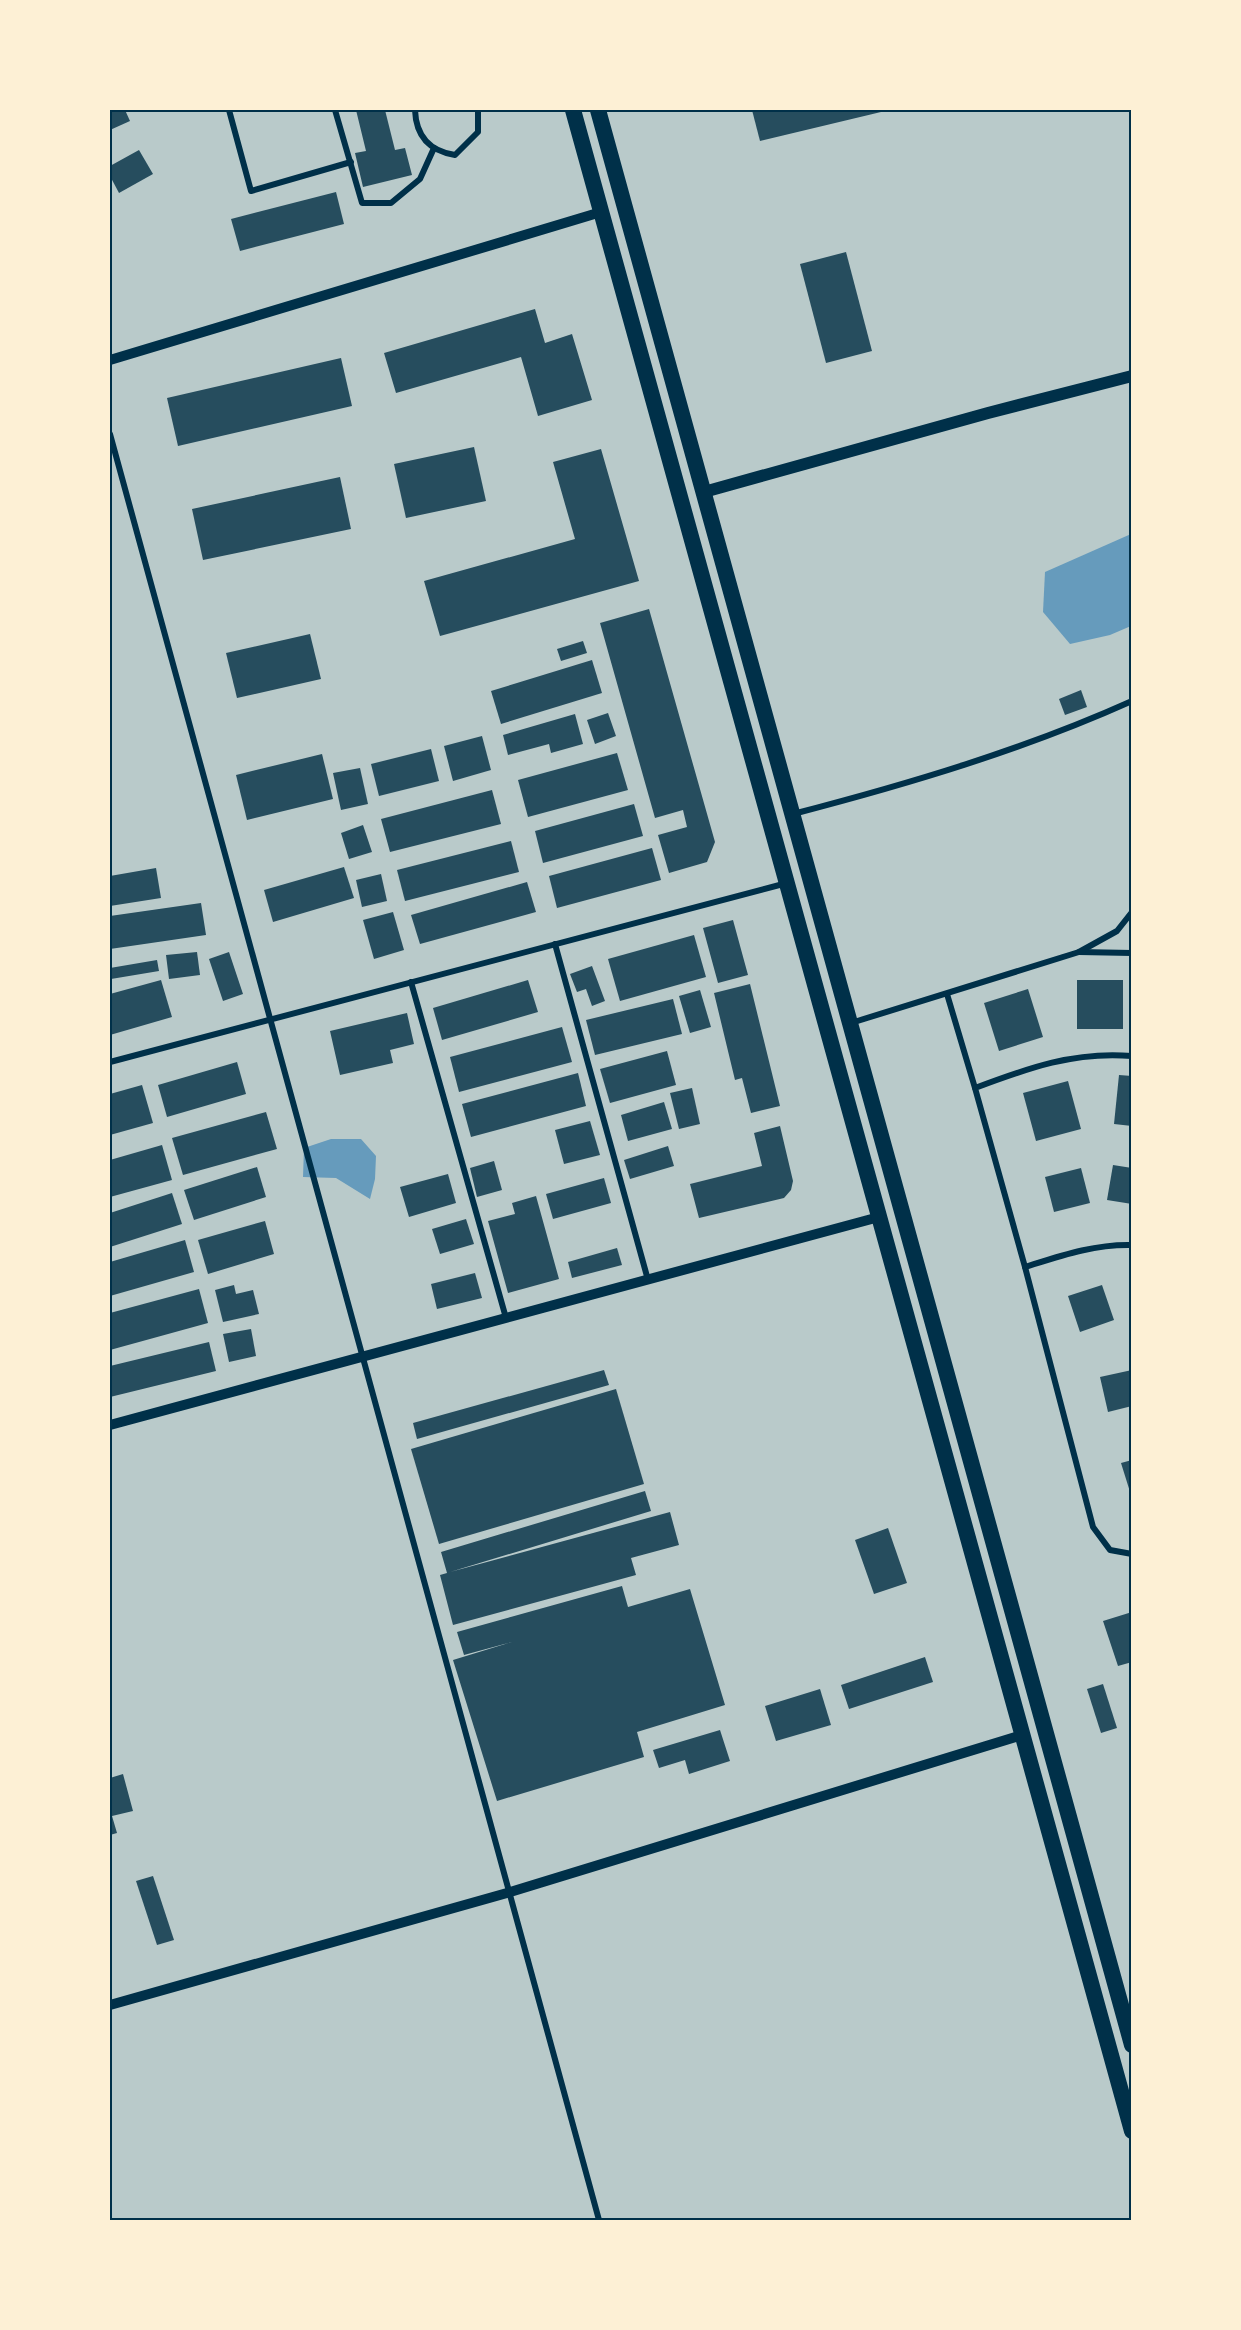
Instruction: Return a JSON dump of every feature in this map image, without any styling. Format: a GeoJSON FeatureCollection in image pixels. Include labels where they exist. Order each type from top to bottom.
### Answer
{"type":"FeatureCollection","features":[{"type":"Feature","properties":{"kind":"highway"},"geometry":{"type":"LineString","coordinates":[[573,110],[1131,2131]]}},
{"type":"Feature","properties":{"kind":"highway"},"geometry":{"type":"LineString","coordinates":[[598,110],[1131,2045]]}},
{"type":"Feature","properties":{"kind":"main road"},"geometry":{"type":"LineString","coordinates":[[704,492],[1131,376]]}},
{"type":"Feature","properties":{"kind":"street"},"geometry":{"type":"LineString","coordinates":[[229,110],[251,191],[351,162]]}},
{"type":"Feature","properties":{"kind":"street"},"geometry":{"type":"LineString","coordinates":[[335,110],[362,203],[391,203],[420,179],[434,148]]}},
{"type":"Feature","properties":{"kind":"street"},"geometry":{"type":"LineString","coordinates":[[415,110],[416,121],[423,140],[440,153],[455,155],[478,132],[478,110]]}},
{"type":"Feature","properties":{"kind":"street"},"geometry":{"type":"LineString","coordinates":[[110,360],[601,212]]}},
{"type":"Feature","properties":{"kind":"street"},"geometry":{"type":"LineString","coordinates":[[110,434],[507,1893],[599,2220]]}},
{"type":"Feature","properties":{"kind":"street"},"geometry":{"type":"LineString","coordinates":[[793,814],[894,788],[986,758],[1131,701]]}},
{"type":"Feature","properties":{"kind":"street"},"geometry":{"type":"LineString","coordinates":[[110,1062],[787,883]]}},
{"type":"Feature","properties":{"kind":"street"},"geometry":{"type":"LineString","coordinates":[[850,1024],[1079,952],[1116,931],[1131,912]]}},
{"type":"Feature","properties":{"kind":"street"},"geometry":{"type":"LineString","coordinates":[[555,944],[648,1280]]}},
{"type":"Feature","properties":{"kind":"street"},"geometry":{"type":"LineString","coordinates":[[1079,952],[1131,953]]}},
{"type":"Feature","properties":{"kind":"street"},"geometry":{"type":"LineString","coordinates":[[411,982],[506,1318]]}},
{"type":"Feature","properties":{"kind":"street"},"geometry":{"type":"LineString","coordinates":[[947,994],[1025,1267],[1093,1527],[1110,1550],[1131,1554]]}},
{"type":"Feature","properties":{"kind":"street"},"geometry":{"type":"LineString","coordinates":[[975,1088],[1043,1063],[1086,1054],[1131,1056]]}},
{"type":"Feature","properties":{"kind":"street"},"geometry":{"type":"LineString","coordinates":[[110,1425],[879,1217]]}},
{"type":"Feature","properties":{"kind":"street"},"geometry":{"type":"LineString","coordinates":[[1025,1267],[1068,1253],[1109,1245],[1131,1245]]}},
{"type":"Feature","properties":{"kind":"street"},"geometry":{"type":"LineString","coordinates":[[110,2005],[507,1893],[1022,1735]]}},
{"type":"Feature","properties":{"kind":"shaded area"},"geometry":{"type":"Polygon","coordinates":[[[110,110],[1131,110],[1131,2220],[110,2220],[110,110]]]}},
{"type":"Feature","properties":{"kind":"water"},"geometry":{"type":"Polygon","coordinates":[[[1131,534],[1131,626],[1110,635],[1070,644],[1043,612],[1045,572],[1131,534]]]}},
{"type":"Feature","properties":{"kind":"water"},"geometry":{"type":"Polygon","coordinates":[[[331,1139],[361,1139],[376,1156],[375,1179],[370,1199],[336,1178],[303,1177],[304,1148],[331,1139]]]}},
{"type":"Feature","properties":{"kind":"building"},"geometry":{"type":"Polygon","coordinates":[[[110,110],[125,110],[130,121],[110,130],[110,110]]]}},
{"type":"Feature","properties":{"kind":"building"},"geometry":{"type":"Polygon","coordinates":[[[356,110],[385,110],[395,150],[405,148],[412,175],[363,187],[355,153],[366,151],[356,110]]]}},
{"type":"Feature","properties":{"kind":"building"},"geometry":{"type":"Polygon","coordinates":[[[752,110],[880,110],[881,112],[760,141],[752,110]]]}},
{"type":"Feature","properties":{"kind":"building"},"geometry":{"type":"Polygon","coordinates":[[[139,150],[153,174],[119,193],[110,176],[110,166],[139,150]]]}},
{"type":"Feature","properties":{"kind":"building"},"geometry":{"type":"Polygon","coordinates":[[[336,192],[344,224],[240,251],[231,219],[336,192]]]}},
{"type":"Feature","properties":{"kind":"building"},"geometry":{"type":"Polygon","coordinates":[[[846,252],[872,351],[826,363],[800,264],[846,252]]]}},
{"type":"Feature","properties":{"kind":"building"},"geometry":{"type":"Polygon","coordinates":[[[535,309],[545,343],[572,334],[592,400],[538,416],[521,357],[396,393],[384,353],[535,309]]]}},
{"type":"Feature","properties":{"kind":"building"},"geometry":{"type":"Polygon","coordinates":[[[341,358],[352,406],[178,446],[167,398],[341,358]]]}},
{"type":"Feature","properties":{"kind":"building"},"geometry":{"type":"Polygon","coordinates":[[[474,447],[486,501],[406,518],[394,464],[474,447]]]}},
{"type":"Feature","properties":{"kind":"building"},"geometry":{"type":"Polygon","coordinates":[[[601,449],[639,581],[440,636],[424,581],[575,539],[553,462],[601,449]]]}},
{"type":"Feature","properties":{"kind":"building"},"geometry":{"type":"Polygon","coordinates":[[[340,477],[351,529],[203,560],[192,509],[340,477]]]}},
{"type":"Feature","properties":{"kind":"building"},"geometry":{"type":"Polygon","coordinates":[[[649,609],[715,842],[707,862],[669,873],[658,835],[687,827],[683,810],[655,818],[600,623],[649,609]]]}},
{"type":"Feature","properties":{"kind":"building"},"geometry":{"type":"Polygon","coordinates":[[[310,634],[321,679],[237,698],[226,653],[310,634]]]}},
{"type":"Feature","properties":{"kind":"building"},"geometry":{"type":"Polygon","coordinates":[[[583,641],[587,653],[561,661],[557,649],[583,641]]]}},
{"type":"Feature","properties":{"kind":"building"},"geometry":{"type":"Polygon","coordinates":[[[592,660],[602,693],[501,724],[491,691],[592,660]]]}},
{"type":"Feature","properties":{"kind":"building"},"geometry":{"type":"Polygon","coordinates":[[[1081,690],[1087,707],[1065,715],[1059,699],[1081,690]]]}},
{"type":"Feature","properties":{"kind":"building"},"geometry":{"type":"Polygon","coordinates":[[[608,713],[616,736],[595,744],[587,720],[608,713]]]}},
{"type":"Feature","properties":{"kind":"building"},"geometry":{"type":"Polygon","coordinates":[[[575,714],[583,744],[551,753],[549,744],[508,755],[503,735],[575,714]]]}},
{"type":"Feature","properties":{"kind":"building"},"geometry":{"type":"Polygon","coordinates":[[[482,736],[491,770],[453,781],[444,746],[482,736]]]}},
{"type":"Feature","properties":{"kind":"building"},"geometry":{"type":"Polygon","coordinates":[[[431,749],[439,781],[379,796],[371,764],[431,749]]]}},
{"type":"Feature","properties":{"kind":"building"},"geometry":{"type":"Polygon","coordinates":[[[617,753],[628,790],[528,817],[518,780],[617,753]]]}},
{"type":"Feature","properties":{"kind":"building"},"geometry":{"type":"Polygon","coordinates":[[[322,754],[333,799],[247,820],[236,775],[322,754]]]}},
{"type":"Feature","properties":{"kind":"building"},"geometry":{"type":"Polygon","coordinates":[[[360,768],[368,804],[341,810],[333,773],[360,768]]]}},
{"type":"Feature","properties":{"kind":"building"},"geometry":{"type":"Polygon","coordinates":[[[492,790],[501,824],[390,852],[381,819],[492,790]]]}},
{"type":"Feature","properties":{"kind":"building"},"geometry":{"type":"Polygon","coordinates":[[[634,804],[643,836],[543,863],[535,831],[634,804]]]}},
{"type":"Feature","properties":{"kind":"building"},"geometry":{"type":"Polygon","coordinates":[[[363,825],[372,852],[349,859],[341,833],[363,825]]]}},
{"type":"Feature","properties":{"kind":"building"},"geometry":{"type":"Polygon","coordinates":[[[511,841],[519,872],[405,901],[397,870],[511,841]]]}},
{"type":"Feature","properties":{"kind":"building"},"geometry":{"type":"Polygon","coordinates":[[[652,848],[661,880],[557,908],[549,876],[652,848]]]}},
{"type":"Feature","properties":{"kind":"building"},"geometry":{"type":"Polygon","coordinates":[[[344,867],[354,898],[273,922],[264,890],[344,867]]]}},
{"type":"Feature","properties":{"kind":"building"},"geometry":{"type":"Polygon","coordinates":[[[156,868],[161,898],[110,906],[110,876],[156,868]]]}},
{"type":"Feature","properties":{"kind":"building"},"geometry":{"type":"Polygon","coordinates":[[[381,874],[387,901],[362,907],[356,880],[381,874]]]}},
{"type":"Feature","properties":{"kind":"building"},"geometry":{"type":"Polygon","coordinates":[[[527,882],[536,912],[420,944],[411,915],[527,882]]]}},
{"type":"Feature","properties":{"kind":"building"},"geometry":{"type":"Polygon","coordinates":[[[201,903],[206,935],[110,949],[110,916],[201,903]]]}},
{"type":"Feature","properties":{"kind":"building"},"geometry":{"type":"Polygon","coordinates":[[[393,912],[404,950],[374,959],[363,920],[393,912]]]}},
{"type":"Feature","properties":{"kind":"building"},"geometry":{"type":"Polygon","coordinates":[[[733,920],[748,975],[718,983],[703,928],[733,920]]]}},
{"type":"Feature","properties":{"kind":"building"},"geometry":{"type":"Polygon","coordinates":[[[694,935],[706,977],[620,1001],[608,959],[694,935]]]}},
{"type":"Feature","properties":{"kind":"building"},"geometry":{"type":"Polygon","coordinates":[[[197,952],[200,975],[169,979],[166,955],[197,952]]]}},
{"type":"Feature","properties":{"kind":"building"},"geometry":{"type":"Polygon","coordinates":[[[229,952],[243,994],[223,1001],[209,959],[229,952]]]}},
{"type":"Feature","properties":{"kind":"building"},"geometry":{"type":"Polygon","coordinates":[[[157,960],[159,971],[111,979],[110,968],[157,960]]]}},
{"type":"Feature","properties":{"kind":"building"},"geometry":{"type":"Polygon","coordinates":[[[592,966],[605,1001],[592,1006],[586,989],[577,992],[570,974],[592,966]]]}},
{"type":"Feature","properties":{"kind":"building"},"geometry":{"type":"Polygon","coordinates":[[[161,980],[172,1017],[110,1035],[110,994],[161,980]]]}},
{"type":"Feature","properties":{"kind":"building"},"geometry":{"type":"Polygon","coordinates":[[[528,980],[538,1012],[442,1040],[433,1008],[528,980]]]}},
{"type":"Feature","properties":{"kind":"building"},"geometry":{"type":"Polygon","coordinates":[[[1077,980],[1123,980],[1123,1029],[1077,1029],[1077,980]]]}},
{"type":"Feature","properties":{"kind":"building"},"geometry":{"type":"Polygon","coordinates":[[[750,984],[780,1106],[751,1113],[742,1078],[735,1080],[714,993],[750,984]]]}},
{"type":"Feature","properties":{"kind":"building"},"geometry":{"type":"Polygon","coordinates":[[[1028,989],[1043,1037],[999,1051],[984,1003],[1028,989]]]}},
{"type":"Feature","properties":{"kind":"building"},"geometry":{"type":"Polygon","coordinates":[[[700,990],[711,1027],[690,1033],[679,996],[700,990]]]}},
{"type":"Feature","properties":{"kind":"building"},"geometry":{"type":"Polygon","coordinates":[[[673,999],[682,1034],[595,1055],[586,1020],[673,999]]]}},
{"type":"Feature","properties":{"kind":"building"},"geometry":{"type":"Polygon","coordinates":[[[407,1013],[414,1044],[390,1050],[393,1063],[340,1075],[330,1031],[407,1013]]]}},
{"type":"Feature","properties":{"kind":"building"},"geometry":{"type":"Polygon","coordinates":[[[562,1027],[572,1062],[459,1092],[450,1057],[562,1027]]]}},
{"type":"Feature","properties":{"kind":"building"},"geometry":{"type":"Polygon","coordinates":[[[667,1051],[676,1085],[610,1103],[600,1069],[667,1051]]]}},
{"type":"Feature","properties":{"kind":"building"},"geometry":{"type":"Polygon","coordinates":[[[237,1062],[246,1094],[167,1117],[158,1085],[237,1062]]]}},
{"type":"Feature","properties":{"kind":"building"},"geometry":{"type":"Polygon","coordinates":[[[578,1073],[586,1106],[471,1137],[462,1104],[578,1073]]]}},
{"type":"Feature","properties":{"kind":"building"},"geometry":{"type":"Polygon","coordinates":[[[1119,1075],[1132,1076],[1132,1126],[1114,1124],[1119,1075]]]}},
{"type":"Feature","properties":{"kind":"building"},"geometry":{"type":"Polygon","coordinates":[[[1068,1081],[1081,1129],[1036,1141],[1023,1093],[1068,1081]]]}},
{"type":"Feature","properties":{"kind":"building"},"geometry":{"type":"Polygon","coordinates":[[[142,1085],[153,1123],[110,1135],[110,1094],[142,1085]]]}},
{"type":"Feature","properties":{"kind":"building"},"geometry":{"type":"Polygon","coordinates":[[[692,1088],[700,1124],[679,1129],[670,1093],[692,1088]]]}},
{"type":"Feature","properties":{"kind":"building"},"geometry":{"type":"Polygon","coordinates":[[[664,1102],[672,1129],[628,1141],[621,1115],[664,1102]]]}},
{"type":"Feature","properties":{"kind":"building"},"geometry":{"type":"Polygon","coordinates":[[[266,1112],[277,1149],[183,1175],[172,1138],[266,1112]]]}},
{"type":"Feature","properties":{"kind":"building"},"geometry":{"type":"Polygon","coordinates":[[[590,1121],[600,1155],[564,1164],[555,1130],[590,1121]]]}},
{"type":"Feature","properties":{"kind":"building"},"geometry":{"type":"Polygon","coordinates":[[[780,1126],[793,1181],[791,1190],[784,1198],[699,1218],[690,1184],[762,1166],[754,1133],[780,1126]]]}},
{"type":"Feature","properties":{"kind":"building"},"geometry":{"type":"Polygon","coordinates":[[[162,1145],[172,1180],[110,1197],[110,1160],[162,1145]]]}},
{"type":"Feature","properties":{"kind":"building"},"geometry":{"type":"Polygon","coordinates":[[[668,1146],[674,1166],[630,1179],[624,1160],[668,1146]]]}},
{"type":"Feature","properties":{"kind":"building"},"geometry":{"type":"Polygon","coordinates":[[[494,1161],[502,1190],[477,1197],[470,1168],[494,1161]]]}},
{"type":"Feature","properties":{"kind":"building"},"geometry":{"type":"Polygon","coordinates":[[[1113,1165],[1132,1168],[1132,1204],[1107,1200],[1113,1165]]]}},
{"type":"Feature","properties":{"kind":"building"},"geometry":{"type":"Polygon","coordinates":[[[257,1167],[266,1197],[194,1220],[184,1190],[257,1167]]]}},
{"type":"Feature","properties":{"kind":"building"},"geometry":{"type":"Polygon","coordinates":[[[1081,1168],[1090,1203],[1054,1212],[1045,1177],[1081,1168]]]}},
{"type":"Feature","properties":{"kind":"building"},"geometry":{"type":"Polygon","coordinates":[[[448,1174],[456,1203],[409,1217],[400,1187],[448,1174]]]}},
{"type":"Feature","properties":{"kind":"building"},"geometry":{"type":"Polygon","coordinates":[[[604,1178],[611,1203],[553,1219],[546,1194],[604,1178]]]}},
{"type":"Feature","properties":{"kind":"building"},"geometry":{"type":"Polygon","coordinates":[[[172,1193],[182,1224],[110,1247],[110,1213],[172,1193]]]}},
{"type":"Feature","properties":{"kind":"building"},"geometry":{"type":"Polygon","coordinates":[[[536,1196],[559,1279],[508,1293],[488,1221],[515,1214],[512,1203],[536,1196]]]}},
{"type":"Feature","properties":{"kind":"building"},"geometry":{"type":"Polygon","coordinates":[[[466,1219],[474,1244],[440,1254],[432,1229],[466,1219]]]}},
{"type":"Feature","properties":{"kind":"building"},"geometry":{"type":"Polygon","coordinates":[[[265,1221],[274,1254],[208,1274],[198,1240],[265,1221]]]}},
{"type":"Feature","properties":{"kind":"building"},"geometry":{"type":"Polygon","coordinates":[[[185,1240],[194,1272],[110,1296],[110,1262],[185,1240]]]}},
{"type":"Feature","properties":{"kind":"building"},"geometry":{"type":"Polygon","coordinates":[[[617,1248],[622,1265],[572,1278],[568,1262],[617,1248]]]}},
{"type":"Feature","properties":{"kind":"building"},"geometry":{"type":"Polygon","coordinates":[[[475,1273],[482,1298],[437,1309],[431,1284],[475,1273]]]}},
{"type":"Feature","properties":{"kind":"building"},"geometry":{"type":"Polygon","coordinates":[[[234,1285],[236,1294],[253,1290],[259,1314],[223,1322],[215,1290],[234,1285]]]}},
{"type":"Feature","properties":{"kind":"building"},"geometry":{"type":"Polygon","coordinates":[[[1102,1285],[1114,1320],[1080,1332],[1068,1296],[1102,1285]]]}},
{"type":"Feature","properties":{"kind":"building"},"geometry":{"type":"Polygon","coordinates":[[[199,1289],[208,1323],[110,1350],[110,1313],[199,1289]]]}},
{"type":"Feature","properties":{"kind":"building"},"geometry":{"type":"Polygon","coordinates":[[[251,1329],[256,1356],[229,1362],[223,1334],[251,1329]]]}},
{"type":"Feature","properties":{"kind":"building"},"geometry":{"type":"Polygon","coordinates":[[[209,1342],[216,1371],[110,1397],[110,1366],[209,1342]]]}},
{"type":"Feature","properties":{"kind":"building"},"geometry":{"type":"Polygon","coordinates":[[[604,1370],[609,1385],[417,1439],[413,1423],[604,1370]]]}},
{"type":"Feature","properties":{"kind":"building"},"geometry":{"type":"Polygon","coordinates":[[[1132,1370],[1132,1406],[1108,1412],[1100,1377],[1132,1370]]]}},
{"type":"Feature","properties":{"kind":"building"},"geometry":{"type":"Polygon","coordinates":[[[616,1389],[644,1484],[439,1544],[411,1449],[616,1389]]]}},
{"type":"Feature","properties":{"kind":"building"},"geometry":{"type":"Polygon","coordinates":[[[1132,1460],[1132,1495],[1131,1495],[1121,1463],[1132,1460]]]}},
{"type":"Feature","properties":{"kind":"building"},"geometry":{"type":"Polygon","coordinates":[[[645,1491],[651,1511],[450,1572],[670,1512],[679,1545],[631,1558],[636,1575],[453,1625],[440,1575],[447,1573],[441,1552],[645,1491]]]}},
{"type":"Feature","properties":{"kind":"building"},"geometry":{"type":"Polygon","coordinates":[[[888,1528],[907,1583],[874,1594],[855,1540],[888,1528]]]}},
{"type":"Feature","properties":{"kind":"building"},"geometry":{"type":"Polygon","coordinates":[[[622,1586],[628,1607],[690,1589],[725,1705],[637,1732],[644,1757],[497,1801],[453,1660],[512,1642],[464,1655],[457,1632],[622,1586]]]}},
{"type":"Feature","properties":{"kind":"building"},"geometry":{"type":"Polygon","coordinates":[[[1132,1612],[1132,1662],[1118,1666],[1103,1621],[1132,1612]]]}},
{"type":"Feature","properties":{"kind":"building"},"geometry":{"type":"Polygon","coordinates":[[[925,1657],[933,1682],[849,1709],[841,1685],[925,1657]]]}},
{"type":"Feature","properties":{"kind":"building"},"geometry":{"type":"Polygon","coordinates":[[[1103,1684],[1117,1728],[1101,1733],[1087,1689],[1103,1684]]]}},
{"type":"Feature","properties":{"kind":"building"},"geometry":{"type":"Polygon","coordinates":[[[820,1689],[831,1725],[776,1741],[765,1706],[820,1689]]]}},
{"type":"Feature","properties":{"kind":"building"},"geometry":{"type":"Polygon","coordinates":[[[720,1730],[730,1761],[689,1774],[685,1760],[659,1768],[653,1750],[720,1730]]]}},
{"type":"Feature","properties":{"kind":"building"},"geometry":{"type":"Polygon","coordinates":[[[123,1774],[133,1811],[112,1816],[117,1833],[110,1835],[110,1778],[123,1774]]]}},
{"type":"Feature","properties":{"kind":"building"},"geometry":{"type":"Polygon","coordinates":[[[153,1876],[174,1940],[157,1945],[136,1881],[153,1876]]]}}]}
